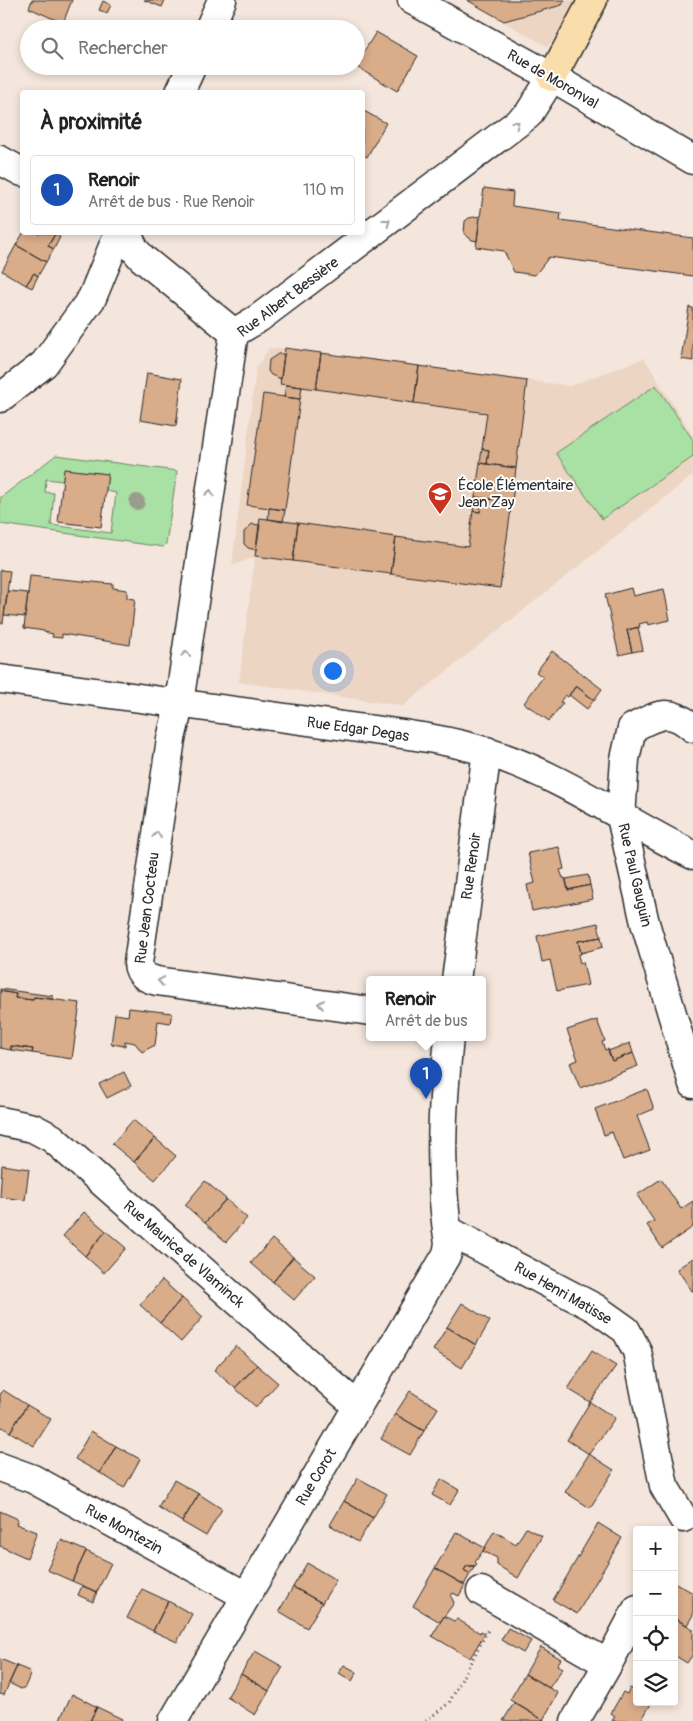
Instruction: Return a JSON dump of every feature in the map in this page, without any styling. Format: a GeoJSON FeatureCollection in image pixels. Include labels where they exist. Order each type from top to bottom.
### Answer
{"type":"FeatureCollection","features":[{"type":"Feature","properties":{"kind":"main road"},"geometry":{"type":"LineString","coordinates":[[552,77],[593,0]]}},
{"type":"Feature","properties":{"kind":"street"},"geometry":{"type":"LineString","coordinates":[[213,20],[222,0]]}},
{"type":"Feature","properties":{"kind":"street","name":"Rue de Moronval"},"geometry":{"type":"LineString","coordinates":[[412,0],[552,77],[693,160]]}},
{"type":"Feature","properties":{"kind":"street"},"geometry":{"type":"LineString","coordinates":[[181,90],[188,75]]}},
{"type":"Feature","properties":{"kind":"street","name":"Rue Albert Bessière"},"geometry":{"type":"LineString","coordinates":[[179,702],[234,333],[259,318],[528,115],[552,77]]}},
{"type":"Feature","properties":{"kind":"street"},"geometry":{"type":"LineString","coordinates":[[0,160],[20,171]]}},
{"type":"Feature","properties":{"kind":"street"},"geometry":{"type":"LineString","coordinates":[[0,398],[44,364],[87,305],[92,298],[117,235]]}},
{"type":"Feature","properties":{"kind":"street"},"geometry":{"type":"LineString","coordinates":[[128,235],[135,250],[142,258],[234,333]]}},
{"type":"Feature","properties":{"kind":"street","name":"Rue Edgar Degas"},"geometry":{"type":"LineString","coordinates":[[0,680],[179,702],[442,741],[487,751],[560,780],[621,817],[693,855]]}},
{"type":"Feature","properties":{"kind":"street","name":"Rue Jean Cocteau"},"geometry":{"type":"LineString","coordinates":[[179,702],[169,749],[138,963],[139,970],[145,977],[157,981],[366,1010]]}},
{"type":"Feature","properties":{"kind":"street","name":"Rue Paul Gauguin"},"geometry":{"type":"LineString","coordinates":[[693,728],[680,717],[659,715],[632,728],[625,759],[621,817],[646,923],[693,1084]]}},
{"type":"Feature","properties":{"kind":"street","name":"Rue Renoir"},"geometry":{"type":"LineString","coordinates":[[457,976],[487,751]]}},
{"type":"Feature","properties":{"kind":"street"},"geometry":{"type":"LineString","coordinates":[[447,1230],[442,1142],[443,1102],[449,1041]]}},
{"type":"Feature","properties":{"kind":"street","name":"Rue Maurice de Vlaminck"},"geometry":{"type":"LineString","coordinates":[[0,1121],[33,1128],[52,1138],[358,1406]]}},
{"type":"Feature","properties":{"kind":"street","name":"Rue Corot"},"geometry":{"type":"LineString","coordinates":[[173,1721],[447,1254],[450,1244],[447,1230]]}},
{"type":"Feature","properties":{"kind":"street","name":"Rue Henri Matisse"},"geometry":{"type":"LineString","coordinates":[[447,1230],[595,1308],[626,1330],[637,1351],[664,1486],[683,1524]]}},
{"type":"Feature","properties":{"kind":"street","name":"Rue Montezin"},"geometry":{"type":"LineString","coordinates":[[0,1468],[33,1479],[246,1596]]}},
{"type":"Feature","properties":{"kind":"street"},"geometry":{"type":"LineString","coordinates":[[492,1597],[608,1664]]}},
{"type":"Feature","properties":{"kind":"street"},"geometry":{"type":"LineString","coordinates":[[575,1721],[633,1616]]}},
{"type":"Feature","properties":{"kind":"path"},"geometry":{"type":"LineString","coordinates":[[426,1721],[449,1703],[492,1597]]}},
{"type":"Feature","properties":{"kind":"shaded area"},"geometry":{"type":"Polygon","coordinates":[[[466,0],[578,0],[548,47],[466,0]]]}},
{"type":"Feature","properties":{"kind":"shaded area","name":"École Élémentaire Jean Zay"},"geometry":{"type":"Polygon","coordinates":[[[269,348],[285,348],[570,386],[644,358],[693,436],[693,475],[403,706],[239,682],[255,557],[232,566],[256,369],[269,348]]]}},
{"type":"Feature","properties":{"kind":"green space"},"geometry":{"type":"Polygon","coordinates":[[[656,385],[693,440],[693,457],[602,519],[556,453],[656,385]]]}},
{"type":"Feature","properties":{"kind":"green space"},"geometry":{"type":"Polygon","coordinates":[[[56,455],[177,471],[166,544],[163,547],[0,524],[0,498],[56,455]],[[65,469],[63,481],[46,479],[45,492],[54,493],[51,525],[111,533],[116,493],[106,491],[107,474],[65,469]]]}},
{"type":"Feature","properties":{"kind":"building"},"geometry":{"type":"Polygon","coordinates":[[[32,0],[72,0],[64,20],[56,20],[29,8],[32,0]]]}},
{"type":"Feature","properties":{"kind":"building"},"geometry":{"type":"Polygon","coordinates":[[[144,0],[165,0],[162,7],[144,0]]]}},
{"type":"Feature","properties":{"kind":"building"},"geometry":{"type":"Polygon","coordinates":[[[467,0],[565,0],[562,5],[504,21],[467,0]]]}},
{"type":"Feature","properties":{"kind":"building"},"geometry":{"type":"Polygon","coordinates":[[[103,1],[111,5],[107,13],[99,10],[103,1]]]}},
{"type":"Feature","properties":{"kind":"building"},"geometry":{"type":"Polygon","coordinates":[[[376,32],[418,56],[397,91],[365,72],[365,50],[376,32]]]}},
{"type":"Feature","properties":{"kind":"building"},"geometry":{"type":"Polygon","coordinates":[[[365,112],[386,123],[367,157],[365,156],[365,112]]]}},
{"type":"Feature","properties":{"kind":"building"},"geometry":{"type":"Polygon","coordinates":[[[484,188],[513,192],[512,206],[561,213],[560,220],[693,238],[693,276],[549,257],[535,275],[514,272],[504,251],[476,247],[484,188]]]}},
{"type":"Feature","properties":{"kind":"building"},"geometry":{"type":"Polygon","coordinates":[[[480,216],[477,241],[472,240],[464,234],[465,221],[469,218],[480,216]]]}},
{"type":"Feature","properties":{"kind":"building"},"geometry":{"type":"Polygon","coordinates":[[[22,235],[54,235],[48,246],[54,249],[46,262],[16,245],[22,235]]]}},
{"type":"Feature","properties":{"kind":"building"},"geometry":{"type":"Polygon","coordinates":[[[54,235],[60,237],[54,249],[48,246],[54,235]]]}},
{"type":"Feature","properties":{"kind":"building"},"geometry":{"type":"Polygon","coordinates":[[[16,245],[46,262],[38,276],[34,273],[26,285],[2,271],[16,245]]]}},
{"type":"Feature","properties":{"kind":"building"},"geometry":{"type":"Polygon","coordinates":[[[34,273],[38,276],[32,288],[26,285],[34,273]]]}},
{"type":"Feature","properties":{"kind":"building"},"geometry":{"type":"Polygon","coordinates":[[[689,307],[693,308],[693,361],[681,359],[689,307]]]}},
{"type":"Feature","properties":{"kind":"building"},"geometry":{"type":"Polygon","coordinates":[[[285,348],[321,353],[316,389],[280,384],[285,348]]]}},
{"type":"Feature","properties":{"kind":"building"},"geometry":{"type":"Polygon","coordinates":[[[321,353],[419,366],[414,403],[316,389],[321,353]]]}},
{"type":"Feature","properties":{"kind":"building"},"geometry":{"type":"Polygon","coordinates":[[[278,354],[284,354],[281,379],[271,375],[268,371],[269,360],[278,354]]]}},
{"type":"Feature","properties":{"kind":"building"},"geometry":{"type":"Polygon","coordinates":[[[419,366],[527,381],[516,468],[487,464],[489,450],[482,449],[487,413],[414,403],[419,366]]]}},
{"type":"Feature","properties":{"kind":"building"},"geometry":{"type":"Polygon","coordinates":[[[147,373],[182,379],[176,426],[140,420],[147,373]]]}},
{"type":"Feature","properties":{"kind":"building"},"geometry":{"type":"Polygon","coordinates":[[[286,385],[302,387],[300,399],[284,397],[286,385]]]}},
{"type":"Feature","properties":{"kind":"building"},"geometry":{"type":"Polygon","coordinates":[[[263,394],[300,399],[285,510],[247,505],[263,394]]]}},
{"type":"Feature","properties":{"kind":"building"},"geometry":{"type":"Polygon","coordinates":[[[482,449],[489,450],[487,464],[480,463],[482,449]]]}},
{"type":"Feature","properties":{"kind":"building"},"geometry":{"type":"Polygon","coordinates":[[[480,463],[516,468],[512,502],[475,497],[480,463]]]}},
{"type":"Feature","properties":{"kind":"building"},"geometry":{"type":"Polygon","coordinates":[[[64,469],[108,474],[101,527],[58,522],[64,469]]]}},
{"type":"Feature","properties":{"kind":"building"},"geometry":{"type":"Polygon","coordinates":[[[475,497],[483,498],[480,512],[473,511],[475,497]]]}},
{"type":"Feature","properties":{"kind":"building"},"geometry":{"type":"Polygon","coordinates":[[[483,498],[512,502],[500,588],[391,574],[396,537],[468,547],[473,511],[480,512],[483,498]]]}},
{"type":"Feature","properties":{"kind":"building"},"geometry":{"type":"Polygon","coordinates":[[[269,508],[285,510],[283,522],[268,519],[269,508]]]}},
{"type":"Feature","properties":{"kind":"building"},"geometry":{"type":"Polygon","coordinates":[[[260,518],[298,523],[293,561],[255,556],[260,518]]]}},
{"type":"Feature","properties":{"kind":"building"},"geometry":{"type":"Polygon","coordinates":[[[298,523],[396,537],[391,574],[293,561],[298,523]]]}},
{"type":"Feature","properties":{"kind":"building"},"geometry":{"type":"Polygon","coordinates":[[[252,524],[260,525],[256,550],[248,548],[244,544],[244,532],[252,524]]]}},
{"type":"Feature","properties":{"kind":"building"},"geometry":{"type":"Polygon","coordinates":[[[0,570],[10,571],[3,623],[0,623],[0,570]]]}},
{"type":"Feature","properties":{"kind":"building"},"geometry":{"type":"Polygon","coordinates":[[[30,576],[113,584],[113,588],[127,590],[127,598],[135,599],[130,645],[62,634],[62,638],[52,637],[53,634],[44,631],[24,628],[30,576]]]}},
{"type":"Feature","properties":{"kind":"building"},"geometry":{"type":"Polygon","coordinates":[[[631,588],[633,596],[664,589],[670,620],[648,625],[647,622],[639,624],[640,627],[627,630],[632,652],[619,655],[605,595],[631,588]]]}},
{"type":"Feature","properties":{"kind":"building"},"geometry":{"type":"Polygon","coordinates":[[[8,591],[28,593],[25,617],[4,615],[8,591]]]}},
{"type":"Feature","properties":{"kind":"building"},"geometry":{"type":"Polygon","coordinates":[[[638,627],[643,650],[632,652],[627,630],[638,627]]]}},
{"type":"Feature","properties":{"kind":"building"},"geometry":{"type":"Polygon","coordinates":[[[552,651],[602,689],[594,700],[576,686],[568,697],[565,695],[560,702],[563,703],[549,721],[524,703],[543,677],[536,672],[552,651]]]}},
{"type":"Feature","properties":{"kind":"building"},"geometry":{"type":"Polygon","coordinates":[[[576,686],[594,700],[587,709],[569,695],[576,686]]]}},
{"type":"Feature","properties":{"kind":"building"},"geometry":{"type":"Polygon","coordinates":[[[559,847],[564,869],[560,870],[563,878],[565,878],[568,890],[590,885],[593,899],[532,911],[527,885],[535,883],[528,853],[559,847]]]}},
{"type":"Feature","properties":{"kind":"building"},"geometry":{"type":"Polygon","coordinates":[[[588,875],[590,885],[568,890],[566,879],[588,875]]]}},
{"type":"Feature","properties":{"kind":"building"},"geometry":{"type":"Polygon","coordinates":[[[598,923],[601,937],[578,941],[581,954],[578,955],[580,963],[583,962],[588,985],[557,991],[550,960],[542,962],[537,936],[598,923]]]}},
{"type":"Feature","properties":{"kind":"building"},"geometry":{"type":"Polygon","coordinates":[[[601,937],[603,947],[581,953],[578,941],[601,937]]]}},
{"type":"Feature","properties":{"kind":"building"},"geometry":{"type":"Polygon","coordinates":[[[0,989],[53,996],[53,999],[34,997],[33,1000],[15,998],[16,994],[0,991],[0,989]]]}},
{"type":"Feature","properties":{"kind":"building"},"geometry":{"type":"Polygon","coordinates":[[[0,991],[16,994],[15,998],[33,1000],[34,997],[80,1003],[72,1059],[32,1053],[33,1049],[11,1046],[11,1050],[0,1048],[0,991]]]}},
{"type":"Feature","properties":{"kind":"building"},"geometry":{"type":"Polygon","coordinates":[[[129,1008],[172,1013],[170,1023],[158,1021],[155,1045],[142,1052],[135,1043],[125,1041],[125,1046],[111,1044],[115,1014],[128,1016],[129,1008]]]}},
{"type":"Feature","properties":{"kind":"building"},"geometry":{"type":"Polygon","coordinates":[[[597,1020],[605,1041],[602,1042],[605,1050],[608,1049],[612,1061],[633,1053],[638,1066],[580,1088],[570,1063],[578,1060],[567,1030],[597,1020]]]}},
{"type":"Feature","properties":{"kind":"building"},"geometry":{"type":"Polygon","coordinates":[[[630,1043],[633,1053],[612,1061],[608,1051],[630,1043]]]}},
{"type":"Feature","properties":{"kind":"building"},"geometry":{"type":"Polygon","coordinates":[[[11,1046],[33,1049],[32,1053],[11,1050],[11,1046]]]}},
{"type":"Feature","properties":{"kind":"building"},"geometry":{"type":"Polygon","coordinates":[[[124,1072],[131,1086],[107,1098],[99,1084],[124,1072]]]}},
{"type":"Feature","properties":{"kind":"building"},"geometry":{"type":"Polygon","coordinates":[[[647,1089],[654,1109],[637,1116],[650,1150],[623,1160],[612,1132],[604,1135],[595,1109],[647,1089]]]}},
{"type":"Feature","properties":{"kind":"building"},"geometry":{"type":"Polygon","coordinates":[[[133,1120],[155,1138],[134,1162],[112,1144],[133,1120]]]}},
{"type":"Feature","properties":{"kind":"building"},"geometry":{"type":"Polygon","coordinates":[[[155,1138],[176,1156],[155,1180],[134,1162],[155,1138]]]}},
{"type":"Feature","properties":{"kind":"building"},"geometry":{"type":"Polygon","coordinates":[[[2,1165],[29,1169],[25,1200],[0,1197],[2,1165]]]}},
{"type":"Feature","properties":{"kind":"building"},"geometry":{"type":"Polygon","coordinates":[[[661,1179],[681,1209],[693,1201],[693,1227],[662,1248],[647,1225],[654,1221],[637,1195],[661,1179]]]}},
{"type":"Feature","properties":{"kind":"building"},"geometry":{"type":"Polygon","coordinates":[[[205,1181],[226,1199],[205,1223],[185,1205],[205,1181]]]}},
{"type":"Feature","properties":{"kind":"building"},"geometry":{"type":"Polygon","coordinates":[[[226,1199],[247,1218],[226,1242],[205,1223],[226,1199]]]}},
{"type":"Feature","properties":{"kind":"building"},"geometry":{"type":"Polygon","coordinates":[[[84,1212],[106,1231],[85,1256],[63,1236],[84,1212]]]}},
{"type":"Feature","properties":{"kind":"building"},"geometry":{"type":"Polygon","coordinates":[[[106,1231],[126,1248],[104,1273],[85,1256],[106,1231]]]}},
{"type":"Feature","properties":{"kind":"building"},"geometry":{"type":"Polygon","coordinates":[[[272,1239],[293,1257],[273,1282],[251,1263],[272,1239]]]}},
{"type":"Feature","properties":{"kind":"building"},"geometry":{"type":"Polygon","coordinates":[[[293,1257],[315,1276],[294,1300],[273,1282],[293,1257]]]}},
{"type":"Feature","properties":{"kind":"building"},"geometry":{"type":"Polygon","coordinates":[[[693,1258],[693,1291],[692,1291],[677,1269],[693,1258]]]}},
{"type":"Feature","properties":{"kind":"building"},"geometry":{"type":"Polygon","coordinates":[[[162,1280],[182,1298],[160,1323],[140,1305],[162,1280]]]}},
{"type":"Feature","properties":{"kind":"building"},"geometry":{"type":"Polygon","coordinates":[[[182,1298],[203,1317],[181,1342],[160,1323],[182,1298]]]}},
{"type":"Feature","properties":{"kind":"building"},"geometry":{"type":"Polygon","coordinates":[[[462,1303],[490,1321],[476,1345],[447,1327],[462,1303]]]}},
{"type":"Feature","properties":{"kind":"building"},"geometry":{"type":"Polygon","coordinates":[[[447,1327],[476,1345],[462,1368],[433,1350],[447,1327]]]}},
{"type":"Feature","properties":{"kind":"building"},"geometry":{"type":"Polygon","coordinates":[[[236,1346],[257,1365],[235,1388],[214,1370],[236,1346]]]}},
{"type":"Feature","properties":{"kind":"building"},"geometry":{"type":"Polygon","coordinates":[[[592,1351],[616,1366],[590,1402],[568,1389],[592,1351]]]}},
{"type":"Feature","properties":{"kind":"building"},"geometry":{"type":"Polygon","coordinates":[[[257,1365],[278,1383],[256,1407],[235,1388],[257,1365]]]}},
{"type":"Feature","properties":{"kind":"building"},"geometry":{"type":"Polygon","coordinates":[[[3,1390],[27,1405],[10,1432],[0,1426],[0,1395],[3,1390]]]}},
{"type":"Feature","properties":{"kind":"building"},"geometry":{"type":"Polygon","coordinates":[[[410,1391],[438,1408],[424,1431],[395,1414],[410,1391]]]}},
{"type":"Feature","properties":{"kind":"building"},"geometry":{"type":"Polygon","coordinates":[[[590,1402],[615,1418],[589,1454],[567,1440],[590,1402]]]}},
{"type":"Feature","properties":{"kind":"building"},"geometry":{"type":"Polygon","coordinates":[[[27,1405],[51,1419],[34,1446],[10,1432],[27,1405]]]}},
{"type":"Feature","properties":{"kind":"building"},"geometry":{"type":"Polygon","coordinates":[[[395,1414],[424,1431],[410,1455],[381,1439],[395,1414]]]}},
{"type":"Feature","properties":{"kind":"building"},"geometry":{"type":"Polygon","coordinates":[[[91,1431],[116,1446],[100,1473],[75,1459],[91,1431]]]}},
{"type":"Feature","properties":{"kind":"building"},"geometry":{"type":"Polygon","coordinates":[[[116,1446],[140,1459],[124,1488],[100,1473],[116,1446]]]}},
{"type":"Feature","properties":{"kind":"building"},"geometry":{"type":"Polygon","coordinates":[[[589,1454],[614,1470],[590,1508],[565,1492],[589,1454]]]}},
{"type":"Feature","properties":{"kind":"building"},"geometry":{"type":"Polygon","coordinates":[[[358,1478],[387,1494],[373,1518],[344,1501],[358,1478]]]}},
{"type":"Feature","properties":{"kind":"building"},"geometry":{"type":"Polygon","coordinates":[[[441,1479],[459,1490],[450,1505],[432,1495],[441,1479]]]}},
{"type":"Feature","properties":{"kind":"building"},"geometry":{"type":"Polygon","coordinates":[[[174,1480],[199,1494],[182,1522],[158,1507],[174,1480]]]}},
{"type":"Feature","properties":{"kind":"building"},"geometry":{"type":"Polygon","coordinates":[[[199,1494],[222,1509],[206,1536],[182,1522],[199,1494]]]}},
{"type":"Feature","properties":{"kind":"building"},"geometry":{"type":"Polygon","coordinates":[[[344,1501],[373,1518],[358,1542],[330,1525],[344,1501]]]}},
{"type":"Feature","properties":{"kind":"building"},"geometry":{"type":"Polygon","coordinates":[[[0,1511],[18,1519],[16,1524],[37,1532],[27,1558],[0,1546],[0,1511]]]}},
{"type":"Feature","properties":{"kind":"building"},"geometry":{"type":"Polygon","coordinates":[[[598,1523],[622,1538],[577,1614],[553,1600],[598,1523]]]}},
{"type":"Feature","properties":{"kind":"building"},"geometry":{"type":"Polygon","coordinates":[[[526,1528],[542,1536],[518,1578],[497,1565],[497,1558],[483,1551],[494,1531],[516,1544],[526,1528]]]}},
{"type":"Feature","properties":{"kind":"building"},"geometry":{"type":"Polygon","coordinates":[[[456,1532],[485,1548],[475,1562],[477,1564],[475,1566],[467,1566],[464,1570],[470,1574],[464,1585],[435,1568],[456,1532]]]}},
{"type":"Feature","properties":{"kind":"building"},"geometry":{"type":"Polygon","coordinates":[[[61,1540],[86,1551],[72,1581],[47,1570],[61,1540]]]}},
{"type":"Feature","properties":{"kind":"building"},"geometry":{"type":"Polygon","coordinates":[[[86,1551],[111,1563],[97,1592],[72,1581],[86,1551]]]}},
{"type":"Feature","properties":{"kind":"building"},"geometry":{"type":"Polygon","coordinates":[[[307,1563],[336,1580],[322,1603],[293,1587],[307,1563]]]}},
{"type":"Feature","properties":{"kind":"building"},"geometry":{"type":"Polygon","coordinates":[[[467,1566],[475,1566],[470,1574],[464,1570],[467,1566]]]}},
{"type":"Feature","properties":{"kind":"building"},"geometry":{"type":"Polygon","coordinates":[[[435,1568],[465,1585],[459,1596],[453,1593],[451,1596],[454,1603],[440,1622],[413,1606],[435,1568]]]}},
{"type":"Feature","properties":{"kind":"building"},"geometry":{"type":"Polygon","coordinates":[[[678,1584],[693,1593],[693,1615],[687,1625],[678,1620],[678,1584]]]}},
{"type":"Feature","properties":{"kind":"building"},"geometry":{"type":"Polygon","coordinates":[[[82,1586],[97,1592],[93,1602],[78,1595],[82,1586]]]}},
{"type":"Feature","properties":{"kind":"building"},"geometry":{"type":"Polygon","coordinates":[[[293,1587],[322,1603],[307,1628],[279,1611],[293,1587]]]}},
{"type":"Feature","properties":{"kind":"building"},"geometry":{"type":"Polygon","coordinates":[[[142,1589],[168,1601],[153,1631],[127,1618],[142,1589]]]}},
{"type":"Feature","properties":{"kind":"building"},"geometry":{"type":"Polygon","coordinates":[[[168,1601],[192,1614],[177,1642],[153,1631],[168,1601]]]}},
{"type":"Feature","properties":{"kind":"building"},"geometry":{"type":"Polygon","coordinates":[[[444,1616],[454,1621],[457,1619],[480,1633],[481,1631],[485,1633],[470,1658],[432,1636],[444,1616]]]}},
{"type":"Feature","properties":{"kind":"building"},"geometry":{"type":"Polygon","coordinates":[[[678,1620],[693,1629],[693,1654],[687,1663],[678,1657],[678,1620]]]}},
{"type":"Feature","properties":{"kind":"building"},"geometry":{"type":"Polygon","coordinates":[[[508,1628],[531,1641],[523,1653],[501,1640],[508,1628]]]}},
{"type":"Feature","properties":{"kind":"building"},"geometry":{"type":"Polygon","coordinates":[[[541,1647],[561,1659],[557,1665],[563,1668],[549,1688],[525,1674],[541,1647]]]}},
{"type":"Feature","properties":{"kind":"building"},"geometry":{"type":"Polygon","coordinates":[[[255,1651],[283,1667],[269,1691],[241,1674],[255,1651]]]}},
{"type":"Feature","properties":{"kind":"building"},"geometry":{"type":"Polygon","coordinates":[[[0,1659],[17,1666],[4,1695],[0,1694],[0,1659]]]}},
{"type":"Feature","properties":{"kind":"building"},"geometry":{"type":"Polygon","coordinates":[[[344,1665],[357,1672],[352,1681],[339,1673],[344,1665]]]}},
{"type":"Feature","properties":{"kind":"building"},"geometry":{"type":"Polygon","coordinates":[[[17,1666],[29,1671],[30,1675],[25,1687],[21,1689],[9,1683],[17,1666]]]}},
{"type":"Feature","properties":{"kind":"building"},"geometry":{"type":"Polygon","coordinates":[[[241,1674],[269,1691],[255,1715],[227,1697],[241,1674]]]}},
{"type":"Feature","properties":{"kind":"building"},"geometry":{"type":"Polygon","coordinates":[[[525,1674],[558,1693],[543,1720],[510,1700],[525,1674]]]}},
{"type":"Feature","properties":{"kind":"building"},"geometry":{"type":"Polygon","coordinates":[[[630,1688],[633,1690],[633,1706],[650,1706],[641,1721],[612,1721],[615,1716],[611,1713],[623,1692],[627,1694],[630,1688]]]}},
{"type":"Feature","properties":{"kind":"building"},"geometry":{"type":"Polygon","coordinates":[[[72,1694],[97,1707],[90,1721],[59,1721],[72,1694]]]}},
{"type":"Feature","properties":{"kind":"building"},"geometry":{"type":"Polygon","coordinates":[[[514,1703],[543,1720],[545,1721],[503,1721],[514,1703]]]}},
{"type":"Feature","properties":{"kind":"building"},"geometry":{"type":"Polygon","coordinates":[[[97,1707],[122,1719],[121,1721],[90,1721],[97,1707]]]}},
{"type":"Feature","properties":{"kind":"place","name":"École Élémentaire Jean Zay"},"geometry":{"type":"Point","coordinates":[440,515]}},
{"type":"Feature","properties":{"kind":"place","name":"Renoir"},"geometry":{"type":"Point","coordinates":[426,1099]}}]}
